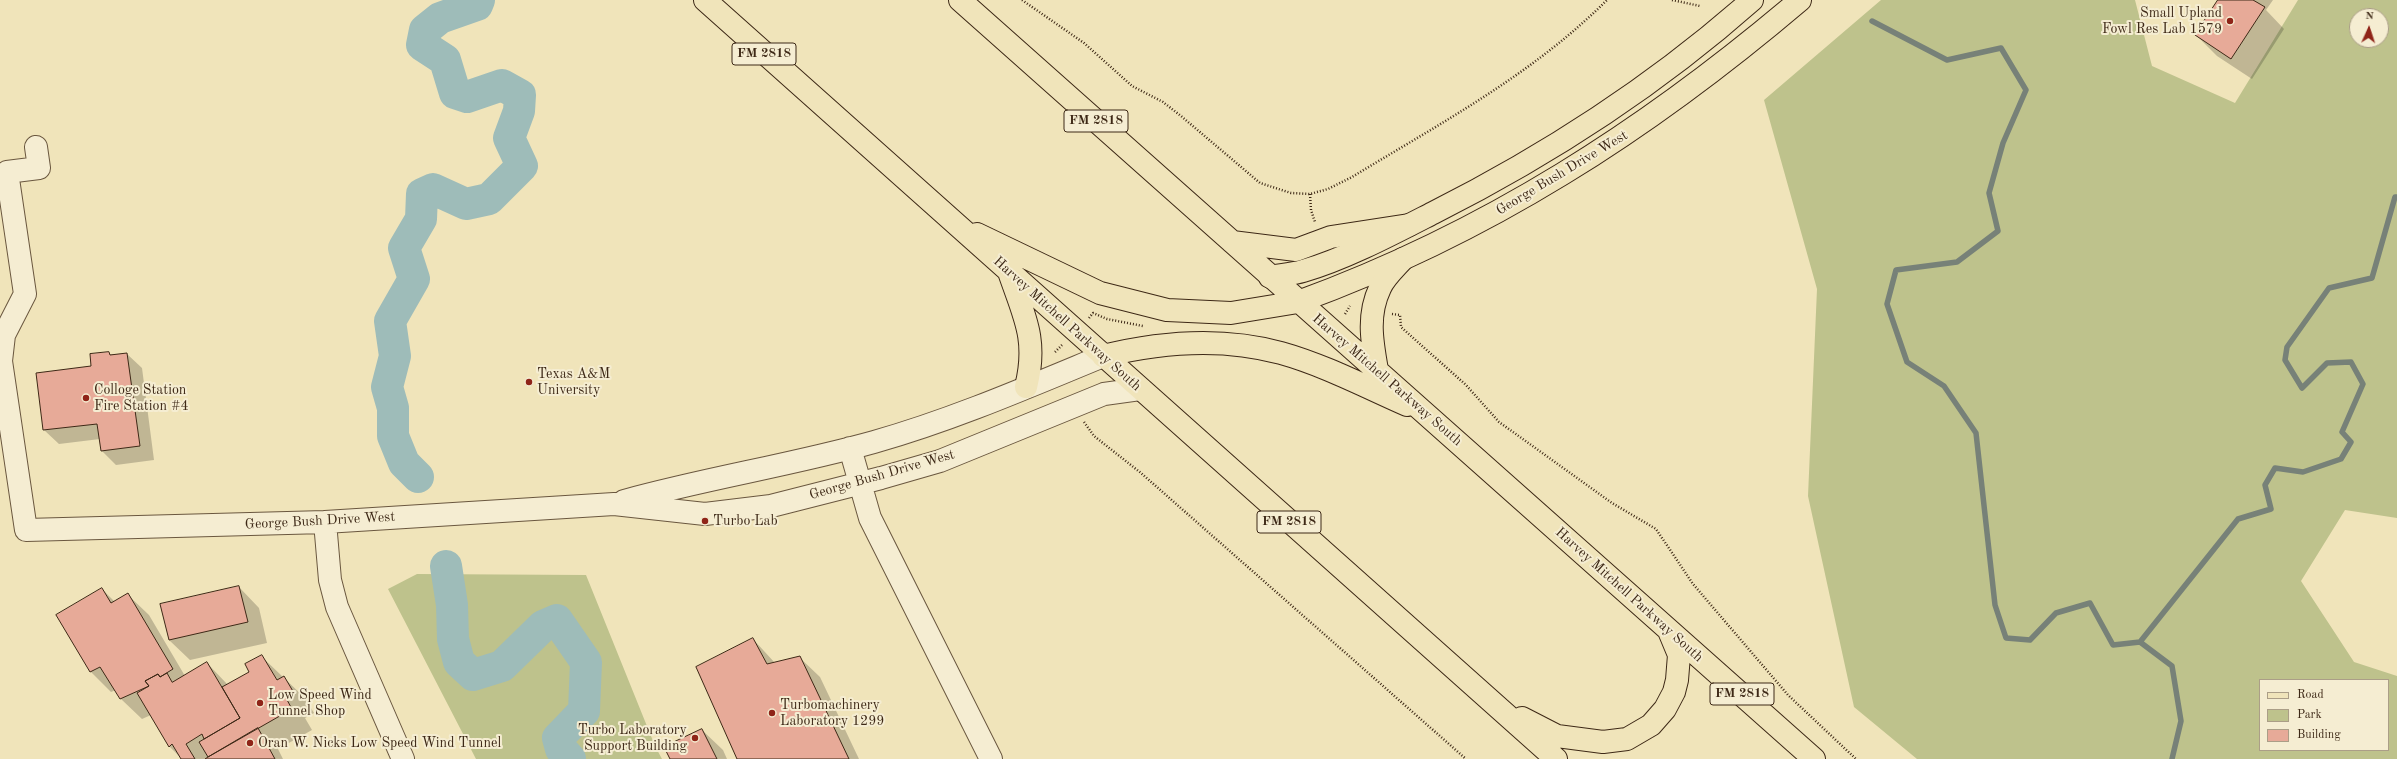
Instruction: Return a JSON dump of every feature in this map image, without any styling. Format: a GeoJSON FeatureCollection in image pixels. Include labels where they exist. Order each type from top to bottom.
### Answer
{"type":"FeatureCollection","features":[{"type":"Feature","properties":{"kind":"main road","name":"Harvey Mitchell Parkway South"},"geometry":{"type":"LineString","coordinates":[[705,0],[718,8],[1140,390],[1556,759]]}},
{"type":"Feature","properties":{"kind":"main road","name":"Harvey Mitchell Parkway South"},"geometry":{"type":"LineString","coordinates":[[960,0],[1814,759]]}},
{"type":"Feature","properties":{"kind":"main road","name":"George Bush Drive West"},"geometry":{"type":"LineString","coordinates":[[1270,277],[1303,271],[1330,261],[1409,225],[1488,185],[1594,122],[1629,98],[1711,36],[1752,0]]}},
{"type":"Feature","properties":{"kind":"main road","name":"George Bush Drive West"},"geometry":{"type":"LineString","coordinates":[[954,223],[1100,293],[1167,310],[1231,314],[1298,302],[1340,287],[1440,243],[1587,160],[1692,88],[1800,0]]}},
{"type":"Feature","properties":{"kind":"main road"},"geometry":{"type":"LineString","coordinates":[[1232,242],[1296,250],[1331,237],[1409,225]]}},
{"type":"Feature","properties":{"kind":"main road"},"geometry":{"type":"LineString","coordinates":[[1377,370],[1372,341],[1372,310],[1380,287],[1403,259]]}},
{"type":"Feature","properties":{"kind":"main road"},"geometry":{"type":"LineString","coordinates":[[1008,271],[1029,330],[1032,352],[1026,387]]}},
{"type":"Feature","properties":{"kind":"main road"},"geometry":{"type":"LineString","coordinates":[[1103,356],[1164,344],[1233,345],[1280,353],[1330,371],[1426,414]]}},
{"type":"Feature","properties":{"kind":"main road"},"geometry":{"type":"LineString","coordinates":[[1494,703],[1557,736],[1603,742],[1627,739],[1651,725],[1665,708],[1674,692],[1677,680],[1679,655],[1669,630]]}},
{"type":"Feature","properties":{"kind":"street"},"geometry":{"type":"LineString","coordinates":[[1,343],[24,294],[6,172],[39,168],[36,147]]}},
{"type":"Feature","properties":{"kind":"street","name":"George Bush Drive West"},"geometry":{"type":"LineString","coordinates":[[1,343],[1,361],[26,530],[325,522],[614,504],[705,514],[771,506],[860,484],[940,461],[1104,394],[1140,390]]}},
{"type":"Feature","properties":{"kind":"street","name":"George Bush Drive West"},"geometry":{"type":"LineString","coordinates":[[614,504],[679,486],[850,448],[934,423],[1103,356]]}},
{"type":"Feature","properties":{"kind":"street"},"geometry":{"type":"LineString","coordinates":[[850,448],[870,518],[991,759]]}},
{"type":"Feature","properties":{"kind":"street"},"geometry":{"type":"LineString","coordinates":[[325,522],[330,580],[337,607],[403,759]]}},
{"type":"Feature","properties":{"kind":"path"},"geometry":{"type":"LineString","coordinates":[[1022,0],[1084,43],[1132,86],[1163,102],[1175,111],[1260,183],[1291,193],[1310,194],[1328,189],[1352,177],[1506,84],[1560,44],[1607,0]]}},
{"type":"Feature","properties":{"kind":"path"},"geometry":{"type":"LineString","coordinates":[[1672,0],[1700,6]]}},
{"type":"Feature","properties":{"kind":"path"},"geometry":{"type":"LineString","coordinates":[[1310,194],[1311,210],[1317,228]]}},
{"type":"Feature","properties":{"kind":"path"},"geometry":{"type":"LineString","coordinates":[[1345,314],[1350,306]]}},
{"type":"Feature","properties":{"kind":"path"},"geometry":{"type":"LineString","coordinates":[[1389,314],[1400,315],[1401,327],[1466,385],[1499,422],[1612,503],[1656,529],[1693,584],[1788,695],[1856,759]]}},
{"type":"Feature","properties":{"kind":"path"},"geometry":{"type":"LineString","coordinates":[[1032,352],[1054,352],[1063,373]]}},
{"type":"Feature","properties":{"kind":"path"},"geometry":{"type":"LineString","coordinates":[[1076,405],[1082,419],[1094,436],[1146,478],[1466,759]]}},
{"type":"Feature","properties":{"kind":"green space"},"geometry":{"type":"Polygon","coordinates":[[[1881,0],[2135,0],[2152,66],[2235,103],[2298,0],[2397,0],[2397,518],[2345,510],[2301,581],[2354,662],[2397,676],[2397,759],[1917,759],[1854,707],[1808,496],[1817,289],[1764,100],[1881,0]]]}},
{"type":"Feature","properties":{"kind":"green space"},"geometry":{"type":"Polygon","coordinates":[[[417,574],[586,575],[655,746],[662,759],[476,759],[388,589],[417,574]]]}},
{"type":"Feature","properties":{"kind":"building","name":"Small Upland Fowl Res Lab 1579"},"geometry":{"type":"Polygon","coordinates":[[[2218,0],[2253,0],[2265,7],[2231,59],[2195,35],[2218,0]]]}},
{"type":"Feature","properties":{"kind":"building","name":"Colloge Station Fire Station #4"},"geometry":{"type":"Polygon","coordinates":[[[109,352],[110,355],[127,353],[140,446],[101,451],[97,424],[43,430],[36,373],[91,366],[90,354],[109,352]]]}},
{"type":"Feature","properties":{"kind":"building"},"geometry":{"type":"Polygon","coordinates":[[[239,586],[248,622],[169,640],[160,604],[239,586]]]}},
{"type":"Feature","properties":{"kind":"building"},"geometry":{"type":"Polygon","coordinates":[[[102,588],[111,603],[128,593],[173,669],[160,677],[158,674],[145,681],[149,686],[120,699],[100,667],[90,672],[56,615],[102,588]]]}},
{"type":"Feature","properties":{"kind":"building","name":"Turbomachinery Laboratory 1299"},"geometry":{"type":"Polygon","coordinates":[[[753,638],[767,664],[800,656],[849,759],[737,759],[696,667],[753,638]]]}},
{"type":"Feature","properties":{"kind":"building","name":"Low Speed Wind Tunnel Shop"},"geometry":{"type":"Polygon","coordinates":[[[262,655],[277,680],[284,676],[294,693],[286,698],[292,709],[208,757],[199,742],[240,718],[222,687],[249,672],[245,664],[262,655]]]}},
{"type":"Feature","properties":{"kind":"building"},"geometry":{"type":"Polygon","coordinates":[[[207,662],[240,718],[204,739],[202,734],[186,744],[195,759],[181,759],[172,744],[169,747],[137,693],[149,686],[145,681],[158,674],[160,677],[167,673],[172,682],[207,662]]]}},
{"type":"Feature","properties":{"kind":"building","name":"Oran W. Nicks Low Speed Wind Tunnel"},"geometry":{"type":"Polygon","coordinates":[[[258,728],[275,759],[205,759],[208,757],[258,728]]]}},
{"type":"Feature","properties":{"kind":"building","name":"Turbo Laboratory Support Building"},"geometry":{"type":"Polygon","coordinates":[[[702,729],[717,759],[670,759],[664,747],[702,729]]]}},
{"type":"Feature","properties":{"kind":"waterway"},"geometry":{"type":"LineString","coordinates":[[418,477],[404,463],[393,436],[393,408],[387,387],[395,356],[390,321],[414,279],[404,248],[421,219],[422,194],[433,189],[466,204],[489,199],[522,166],[509,138],[519,111],[520,95],[502,85],[467,97],[455,93],[445,60],[422,45],[425,30],[440,18],[477,5],[479,0]]}},
{"type":"Feature","properties":{"kind":"waterway"},"geometry":{"type":"LineString","coordinates":[[1872,21],[1947,60],[2001,48],[2026,90],[2003,143],[1989,193],[1998,231],[1957,262],[1896,270],[1887,304],[1907,362],[1944,386],[1976,433],[1995,605],[2006,638],[2030,640],[2056,613],[2090,603],[2113,645],[2140,642]]}},
{"type":"Feature","properties":{"kind":"waterway"},"geometry":{"type":"LineString","coordinates":[[2172,759],[2181,721],[2172,666],[2140,642],[2238,519],[2271,509],[2265,485],[2275,468],[2303,472],[2341,459],[2351,442],[2342,432],[2363,384],[2351,362],[2327,363],[2302,388],[2285,360],[2287,347],[2329,288],[2372,278],[2395,197],[2397,197]]}},
{"type":"Feature","properties":{"kind":"waterway"},"geometry":{"type":"LineString","coordinates":[[446,566],[452,605],[453,639],[459,662],[473,675],[502,666],[543,626],[557,620],[586,662],[584,711],[558,738],[561,749],[570,759]]}},
{"type":"Feature","properties":{"kind":"place","name":"Small Upland Fowl Res Lab 1579"},"geometry":{"type":"Point","coordinates":[2230,21]}},
{"type":"Feature","properties":{"kind":"place","name":"Texas A&M University"},"geometry":{"type":"Point","coordinates":[529,382]}},
{"type":"Feature","properties":{"kind":"place","name":"Colloge Station Fire Station #4"},"geometry":{"type":"Point","coordinates":[86,398]}},
{"type":"Feature","properties":{"kind":"place","name":"Turbo Lab"},"geometry":{"type":"Point","coordinates":[705,521]}},
{"type":"Feature","properties":{"kind":"place","name":"Low Speed Wind Tunnel Shop"},"geometry":{"type":"Point","coordinates":[260,703]}},
{"type":"Feature","properties":{"kind":"place","name":"Turbomachinery Laboratory 1299"},"geometry":{"type":"Point","coordinates":[772,713]}},
{"type":"Feature","properties":{"kind":"place","name":"Turbo Laboratory Support Building"},"geometry":{"type":"Point","coordinates":[695,738]}},
{"type":"Feature","properties":{"kind":"place","name":"Oran W. Nicks Low Speed Wind Tunnel"},"geometry":{"type":"Point","coordinates":[250,743]}}]}
